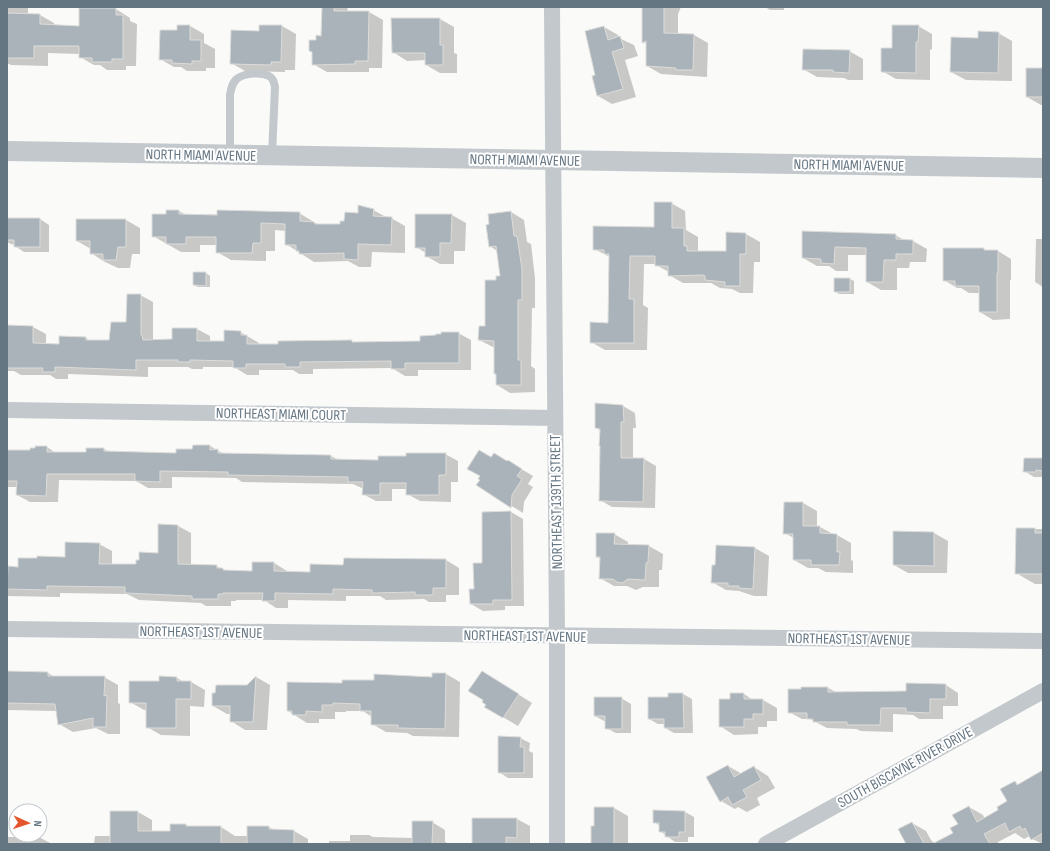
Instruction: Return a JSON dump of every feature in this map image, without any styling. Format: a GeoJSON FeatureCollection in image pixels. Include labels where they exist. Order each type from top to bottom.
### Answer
{"type":"FeatureCollection","features":[{"type":"Feature","properties":{"kind":"street","name":"NORTHEAST 139TH STREET"},"geometry":{"type":"LineString","coordinates":[[552,7],[557,636],[557,844]]}},
{"type":"Feature","properties":{"kind":"street","name":"NORTH MIAMI AVENUE"},"geometry":{"type":"LineString","coordinates":[[7,151],[1043,168]]}},
{"type":"Feature","properties":{"kind":"street","name":"NORTHEAST MIAMI COURT"},"geometry":{"type":"LineString","coordinates":[[7,410],[555,418]]}},
{"type":"Feature","properties":{"kind":"street","name":"NORTHEAST 1ST AVENUE"},"geometry":{"type":"LineString","coordinates":[[7,629],[1043,641]]}},
{"type":"Feature","properties":{"kind":"street","name":"SOUTH BISCAYNE RIVER DRIVE"},"geometry":{"type":"LineString","coordinates":[[766,844],[1043,691]]}},
{"type":"Feature","properties":{"kind":"lane"},"geometry":{"type":"LineString","coordinates":[[230,155],[231,88],[239,77],[252,74],[269,76],[273,80],[275,87],[272,156]]}},
{"type":"Feature","properties":{"kind":"building"},"geometry":{"type":"Polygon","coordinates":[[[322,7],[334,7],[334,11],[369,11],[368,61],[355,61],[355,64],[312,65],[312,52],[309,51],[309,40],[316,40],[316,35],[321,36],[322,7]]]}},
{"type":"Feature","properties":{"kind":"building"},"geometry":{"type":"Polygon","coordinates":[[[642,7],[664,7],[664,33],[694,34],[693,70],[676,70],[676,68],[646,66],[646,41],[642,43],[642,7]]]}},
{"type":"Feature","properties":{"kind":"building"},"geometry":{"type":"Polygon","coordinates":[[[79,8],[116,8],[116,15],[123,15],[123,59],[112,59],[112,62],[92,62],[92,58],[79,58],[79,46],[34,46],[34,58],[7,58],[7,13],[40,14],[40,24],[79,26],[79,8]]]}},
{"type":"Feature","properties":{"kind":"building"},"geometry":{"type":"Polygon","coordinates":[[[391,18],[440,18],[440,45],[443,45],[443,65],[425,65],[425,53],[392,53],[391,18]]]}},
{"type":"Feature","properties":{"kind":"building"},"geometry":{"type":"Polygon","coordinates":[[[177,25],[190,25],[190,40],[201,40],[201,61],[192,61],[192,64],[172,63],[172,60],[159,60],[160,30],[177,30],[177,25]]]}},
{"type":"Feature","properties":{"kind":"building"},"geometry":{"type":"Polygon","coordinates":[[[259,25],[282,25],[281,62],[271,62],[271,65],[230,64],[231,30],[259,31],[259,25]]]}},
{"type":"Feature","properties":{"kind":"building"},"geometry":{"type":"Polygon","coordinates":[[[892,25],[919,25],[918,42],[916,42],[916,73],[881,72],[881,48],[892,48],[892,25]]]}},
{"type":"Feature","properties":{"kind":"building"},"geometry":{"type":"Polygon","coordinates":[[[604,26],[608,40],[620,36],[624,48],[612,52],[623,89],[597,96],[592,76],[595,75],[585,31],[604,26]]]}},
{"type":"Feature","properties":{"kind":"building"},"geometry":{"type":"Polygon","coordinates":[[[978,31],[999,32],[998,73],[950,72],[951,37],[978,38],[978,31]]]}},
{"type":"Feature","properties":{"kind":"building"},"geometry":{"type":"Polygon","coordinates":[[[803,49],[850,50],[849,73],[833,72],[833,70],[802,70],[803,49]]]}},
{"type":"Feature","properties":{"kind":"building"},"geometry":{"type":"Polygon","coordinates":[[[1026,68],[1043,68],[1043,97],[1026,97],[1026,68]]]}},
{"type":"Feature","properties":{"kind":"building"},"geometry":{"type":"Polygon","coordinates":[[[654,202],[672,202],[672,228],[684,228],[684,246],[687,246],[687,251],[726,251],[726,232],[746,233],[746,254],[740,254],[740,286],[725,286],[725,282],[705,280],[705,276],[703,275],[668,276],[668,266],[655,266],[655,256],[630,256],[629,299],[634,299],[634,343],[590,343],[590,322],[608,323],[609,254],[604,254],[604,250],[593,250],[593,226],[654,227],[654,202]]]}},
{"type":"Feature","properties":{"kind":"building"},"geometry":{"type":"Polygon","coordinates":[[[358,205],[374,209],[373,216],[392,217],[391,245],[358,244],[358,260],[344,259],[344,253],[299,254],[299,251],[296,251],[296,245],[285,245],[285,224],[261,223],[261,243],[253,243],[252,253],[216,253],[216,237],[186,237],[186,244],[166,244],[166,237],[152,237],[152,214],[166,214],[166,210],[179,210],[179,214],[217,215],[217,210],[300,212],[300,221],[314,222],[315,224],[340,224],[340,221],[344,221],[345,212],[358,213],[358,205]]]}},
{"type":"Feature","properties":{"kind":"building"},"geometry":{"type":"Polygon","coordinates":[[[511,211],[514,236],[517,236],[522,269],[522,300],[518,300],[518,360],[521,360],[521,385],[496,385],[496,374],[494,374],[494,341],[478,340],[479,326],[485,326],[485,280],[496,280],[496,276],[500,276],[496,246],[489,247],[486,225],[489,224],[488,214],[511,211]]]}},
{"type":"Feature","properties":{"kind":"building"},"geometry":{"type":"Polygon","coordinates":[[[415,214],[452,214],[451,243],[440,243],[440,257],[425,257],[425,248],[415,248],[415,214]]]}},
{"type":"Feature","properties":{"kind":"building"},"geometry":{"type":"Polygon","coordinates":[[[7,218],[40,218],[40,247],[14,247],[14,240],[7,240],[7,218]]]}},
{"type":"Feature","properties":{"kind":"building"},"geometry":{"type":"Polygon","coordinates":[[[76,219],[126,219],[126,247],[118,247],[116,260],[103,260],[103,254],[90,254],[90,241],[76,241],[76,219]]]}},
{"type":"Feature","properties":{"kind":"building"},"geometry":{"type":"Polygon","coordinates":[[[802,231],[896,234],[896,239],[913,240],[913,254],[896,254],[896,260],[884,260],[883,282],[866,282],[866,248],[835,247],[834,264],[821,263],[821,259],[802,258],[802,231]]]}},
{"type":"Feature","properties":{"kind":"building"},"geometry":{"type":"Polygon","coordinates":[[[943,248],[984,248],[984,250],[998,250],[997,312],[979,312],[979,286],[955,286],[955,281],[943,281],[943,248]]]}},
{"type":"Feature","properties":{"kind":"building"},"geometry":{"type":"Polygon","coordinates":[[[193,272],[206,272],[206,286],[193,285],[193,272]]]}},
{"type":"Feature","properties":{"kind":"building"},"geometry":{"type":"Polygon","coordinates":[[[834,278],[850,278],[850,292],[834,292],[834,278]]]}},
{"type":"Feature","properties":{"kind":"building"},"geometry":{"type":"Polygon","coordinates":[[[127,294],[141,294],[141,335],[143,340],[172,339],[172,328],[197,328],[197,341],[224,341],[224,330],[241,331],[241,335],[247,335],[247,344],[278,344],[278,341],[420,341],[420,336],[436,335],[441,334],[441,332],[459,332],[459,363],[405,363],[405,369],[391,369],[391,361],[300,362],[300,367],[285,367],[285,364],[246,364],[246,368],[233,368],[233,361],[190,360],[190,362],[178,362],[178,360],[136,360],[136,370],[55,367],[55,372],[42,372],[43,368],[7,368],[7,325],[33,326],[33,343],[59,344],[59,336],[86,337],[86,340],[109,340],[111,322],[126,322],[127,294]]]}},
{"type":"Feature","properties":{"kind":"building"},"geometry":{"type":"Polygon","coordinates":[[[595,403],[623,405],[624,422],[621,422],[621,458],[644,458],[643,502],[599,501],[600,429],[595,428],[595,403]]]}},
{"type":"Feature","properties":{"kind":"building"},"geometry":{"type":"Polygon","coordinates":[[[193,445],[210,445],[210,450],[218,449],[218,453],[331,455],[331,459],[378,460],[378,456],[406,456],[406,453],[446,453],[446,475],[439,475],[439,495],[406,495],[406,483],[380,483],[380,495],[362,495],[363,482],[348,482],[348,477],[228,475],[228,472],[160,471],[160,482],[135,481],[135,474],[47,474],[46,496],[16,495],[17,481],[7,481],[7,450],[30,450],[30,448],[35,448],[35,446],[47,446],[47,452],[86,452],[86,448],[104,448],[104,451],[176,453],[176,449],[192,449],[193,445]]]}},
{"type":"Feature","properties":{"kind":"building"},"geometry":{"type":"Polygon","coordinates":[[[479,450],[491,457],[494,453],[522,469],[517,476],[522,479],[512,495],[511,508],[476,485],[480,480],[478,479],[480,476],[467,469],[479,450]]]}},
{"type":"Feature","properties":{"kind":"building"},"geometry":{"type":"Polygon","coordinates":[[[1024,458],[1043,458],[1043,471],[1036,470],[1036,472],[1023,472],[1024,458]]]}},
{"type":"Feature","properties":{"kind":"building"},"geometry":{"type":"Polygon","coordinates":[[[784,502],[803,502],[803,526],[820,526],[820,533],[837,534],[837,552],[840,552],[839,565],[811,565],[811,560],[793,560],[793,534],[783,534],[784,502]]]}},
{"type":"Feature","properties":{"kind":"building"},"geometry":{"type":"Polygon","coordinates":[[[511,511],[512,600],[493,600],[493,604],[470,604],[469,589],[474,589],[473,563],[482,563],[482,512],[511,511]]]}},
{"type":"Feature","properties":{"kind":"building"},"geometry":{"type":"Polygon","coordinates":[[[158,524],[178,525],[178,564],[217,565],[217,568],[223,568],[223,570],[252,571],[252,562],[274,562],[274,571],[310,572],[310,564],[343,565],[344,558],[446,559],[446,588],[433,588],[433,595],[415,595],[415,592],[372,593],[372,590],[333,589],[333,594],[275,593],[275,601],[262,601],[263,593],[223,593],[218,594],[218,599],[192,599],[192,596],[125,593],[125,587],[47,586],[47,590],[7,589],[8,566],[18,567],[18,558],[37,558],[37,556],[65,557],[65,542],[100,543],[99,564],[136,564],[136,560],[139,560],[139,552],[158,553],[158,524]]]}},
{"type":"Feature","properties":{"kind":"building"},"geometry":{"type":"Polygon","coordinates":[[[1016,528],[1035,528],[1035,533],[1043,533],[1043,574],[1015,574],[1016,528]]]}},
{"type":"Feature","properties":{"kind":"building"},"geometry":{"type":"Polygon","coordinates":[[[893,531],[934,532],[934,566],[893,565],[893,531]]]}},
{"type":"Feature","properties":{"kind":"building"},"geometry":{"type":"Polygon","coordinates":[[[596,533],[615,533],[614,544],[649,545],[645,580],[628,579],[622,583],[613,579],[599,579],[600,557],[596,557],[596,533]]]}},
{"type":"Feature","properties":{"kind":"building"},"geometry":{"type":"Polygon","coordinates":[[[716,545],[755,547],[753,589],[739,588],[739,586],[728,586],[728,583],[711,583],[712,565],[715,565],[716,545]]]}},
{"type":"Feature","properties":{"kind":"building"},"geometry":{"type":"Polygon","coordinates":[[[7,671],[48,672],[48,676],[105,676],[104,696],[107,695],[106,727],[93,727],[93,718],[58,725],[55,704],[7,703],[7,671]]]}},
{"type":"Feature","properties":{"kind":"building"},"geometry":{"type":"Polygon","coordinates":[[[482,671],[519,694],[503,718],[484,707],[486,705],[482,702],[483,700],[468,691],[482,671]]]}},
{"type":"Feature","properties":{"kind":"building"},"geometry":{"type":"Polygon","coordinates":[[[432,673],[446,673],[445,729],[398,728],[398,725],[371,725],[371,711],[360,711],[360,704],[333,703],[333,705],[322,705],[322,712],[306,711],[306,715],[292,715],[292,711],[287,711],[287,682],[342,683],[342,680],[374,680],[374,674],[432,677],[432,673]]]}},
{"type":"Feature","properties":{"kind":"building"},"geometry":{"type":"Polygon","coordinates":[[[159,676],[177,677],[177,681],[191,681],[191,699],[176,699],[176,728],[146,728],[146,703],[129,703],[129,681],[159,681],[159,676]]]}},
{"type":"Feature","properties":{"kind":"building"},"geometry":{"type":"Polygon","coordinates":[[[256,676],[253,722],[230,722],[230,706],[212,706],[212,693],[215,693],[216,685],[247,685],[256,676]]]}},
{"type":"Feature","properties":{"kind":"building"},"geometry":{"type":"Polygon","coordinates":[[[906,683],[946,684],[946,699],[930,699],[930,713],[906,712],[906,708],[881,708],[880,725],[847,725],[847,722],[813,722],[813,719],[807,719],[807,713],[788,713],[788,689],[801,689],[801,687],[828,687],[828,692],[906,691],[906,683]]]}},
{"type":"Feature","properties":{"kind":"building"},"geometry":{"type":"Polygon","coordinates":[[[668,693],[683,693],[684,728],[664,728],[664,719],[648,719],[648,697],[668,697],[668,693]]]}},
{"type":"Feature","properties":{"kind":"building"},"geometry":{"type":"Polygon","coordinates":[[[730,693],[744,693],[744,699],[763,699],[763,714],[753,714],[753,719],[744,719],[744,727],[719,727],[719,699],[730,699],[730,693]]]}},
{"type":"Feature","properties":{"kind":"building"},"geometry":{"type":"Polygon","coordinates":[[[594,697],[622,697],[622,729],[605,729],[605,716],[594,716],[594,697]]]}},
{"type":"Feature","properties":{"kind":"building"},"geometry":{"type":"Polygon","coordinates":[[[498,736],[521,737],[520,747],[524,747],[524,773],[498,773],[498,736]]]}},
{"type":"Feature","properties":{"kind":"building"},"geometry":{"type":"Polygon","coordinates":[[[728,765],[734,777],[754,766],[761,780],[743,790],[747,797],[732,805],[728,797],[720,802],[706,777],[728,765]]]}},
{"type":"Feature","properties":{"kind":"building"},"geometry":{"type":"Polygon","coordinates":[[[1043,770],[1043,833],[1031,840],[1025,828],[1022,830],[1020,826],[1009,832],[1005,823],[984,834],[990,844],[932,844],[953,833],[950,828],[958,824],[952,815],[969,806],[977,822],[998,810],[997,807],[1007,801],[1000,789],[1015,781],[1017,785],[1043,770]]]}},
{"type":"Feature","properties":{"kind":"building"},"geometry":{"type":"Polygon","coordinates":[[[594,807],[614,807],[614,844],[591,844],[591,826],[594,826],[594,807]]]}},
{"type":"Feature","properties":{"kind":"building"},"geometry":{"type":"Polygon","coordinates":[[[653,810],[685,811],[685,832],[679,832],[679,837],[665,837],[665,832],[659,832],[659,823],[653,823],[653,810]]]}},
{"type":"Feature","properties":{"kind":"building"},"geometry":{"type":"Polygon","coordinates":[[[110,811],[138,811],[138,831],[170,831],[170,824],[186,824],[186,826],[221,826],[221,844],[110,844],[110,811]]]}},
{"type":"Feature","properties":{"kind":"building"},"geometry":{"type":"Polygon","coordinates":[[[472,818],[517,818],[517,838],[506,837],[506,844],[472,844],[472,818]]]}},
{"type":"Feature","properties":{"kind":"building"},"geometry":{"type":"Polygon","coordinates":[[[412,821],[433,821],[432,844],[412,844],[412,821]]]}},
{"type":"Feature","properties":{"kind":"building"},"geometry":{"type":"Polygon","coordinates":[[[912,822],[924,844],[906,844],[898,829],[912,822]]]}},
{"type":"Feature","properties":{"kind":"building"},"geometry":{"type":"Polygon","coordinates":[[[247,826],[269,826],[269,829],[294,830],[294,844],[247,844],[247,826]]]}}]}
